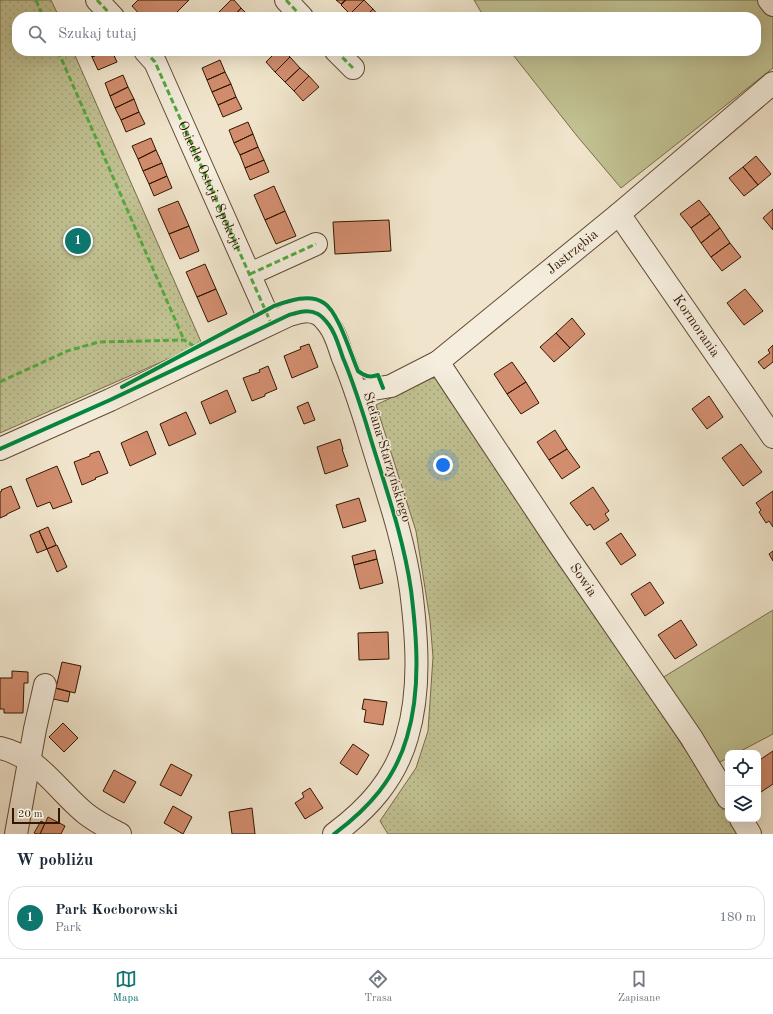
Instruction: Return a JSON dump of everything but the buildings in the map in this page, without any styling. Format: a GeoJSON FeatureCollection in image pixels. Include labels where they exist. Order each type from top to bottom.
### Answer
{"type":"FeatureCollection","features":[{"type":"Feature","properties":{"kind":"street"},"geometry":{"type":"LineString","coordinates":[[97,0],[108,12]]}},
{"type":"Feature","properties":{"kind":"street"},"geometry":{"type":"LineString","coordinates":[[286,0],[297,12]]}},
{"type":"Feature","properties":{"kind":"street"},"geometry":{"type":"LineString","coordinates":[[769,0],[773,5]]}},
{"type":"Feature","properties":{"kind":"street","name":"Osiedle Ostoja Spokoju"},"geometry":{"type":"LineString","coordinates":[[150,56],[155,62],[250,274],[280,319]]}},
{"type":"Feature","properties":{"kind":"street"},"geometry":{"type":"LineString","coordinates":[[341,56],[353,68]]}},
{"type":"Feature","properties":{"kind":"street","name":"Jastrzębia"},"geometry":{"type":"LineString","coordinates":[[356,392],[391,386],[438,362],[619,214],[773,84]]}},
{"type":"Feature","properties":{"kind":"street","name":"Kormorania"},"geometry":{"type":"LineString","coordinates":[[619,214],[773,437]]}},
{"type":"Feature","properties":{"kind":"street"},"geometry":{"type":"LineString","coordinates":[[250,274],[316,244]]}},
{"type":"Feature","properties":{"kind":"street","name":"Stefana Starzyńskiego"},"geometry":{"type":"LineString","coordinates":[[0,449],[110,400],[280,319],[306,311],[319,314],[329,325],[338,342],[356,392],[396,525],[405,561],[414,621],[416,684],[412,715],[402,752],[384,787],[349,830]]}},
{"type":"Feature","properties":{"kind":"street","name":"Sowia"},"geometry":{"type":"LineString","coordinates":[[438,362],[558,543],[691,737],[725,793]]}},
{"type":"Feature","properties":{"kind":"street"},"geometry":{"type":"LineString","coordinates":[[16,834],[35,729],[45,686]]}},
{"type":"Feature","properties":{"kind":"street"},"geometry":{"type":"LineString","coordinates":[[0,748],[13,751],[30,760],[86,814],[120,834]]}},
{"type":"Feature","properties":{"kind":"street"},"geometry":{"type":"LineString","coordinates":[[743,822],[750,834]]}},
{"type":"Feature","properties":{"kind":"green space"},"geometry":{"type":"Polygon","coordinates":[[[0,0],[51,0],[57,12],[12,12],[12,56],[75,56],[202,344],[0,433],[0,0]]]}},
{"type":"Feature","properties":{"kind":"green space"},"geometry":{"type":"Polygon","coordinates":[[[474,0],[758,0],[773,15],[773,68],[621,188],[577,136],[514,56],[761,56],[761,12],[481,12],[474,0]]]}},
{"type":"Feature","properties":{"kind":"green space"},"geometry":{"type":"Polygon","coordinates":[[[437,377],[725,809],[725,822],[733,822],[741,834],[388,834],[380,821],[416,768],[428,731],[433,657],[430,620],[416,531],[376,405],[437,377]]]}},
{"type":"Feature","properties":{"kind":"green space"},"geometry":{"type":"Polygon","coordinates":[[[773,610],[773,734],[743,750],[725,750],[725,760],[718,763],[662,678],[773,610]]]}},
{"type":"Feature","properties":{"kind":"marked path"},"geometry":{"type":"LineString","coordinates":[[36,0],[41,12]]}},
{"type":"Feature","properties":{"kind":"marked path"},"geometry":{"type":"LineString","coordinates":[[97,0],[108,12]]}},
{"type":"Feature","properties":{"kind":"marked path"},"geometry":{"type":"LineString","coordinates":[[286,0],[297,12]]}},
{"type":"Feature","properties":{"kind":"marked path"},"geometry":{"type":"LineString","coordinates":[[60,56],[184,340]]}},
{"type":"Feature","properties":{"kind":"marked path"},"geometry":{"type":"LineString","coordinates":[[150,56],[155,62],[271,323]]}},
{"type":"Feature","properties":{"kind":"marked path"},"geometry":{"type":"LineString","coordinates":[[341,56],[353,68]]}},
{"type":"Feature","properties":{"kind":"marked path"},"geometry":{"type":"LineString","coordinates":[[250,274],[316,244]]}},
{"type":"Feature","properties":{"kind":"marked path"},"geometry":{"type":"LineString","coordinates":[[0,382],[67,351],[99,342],[184,340],[197,348]]}},
{"type":"Feature","properties":{"kind":"cycle path"},"geometry":{"type":"LineString","coordinates":[[122,387],[274,306],[292,300],[306,298],[318,300],[329,308],[344,334],[358,371],[367,376],[378,375],[383,388]]}},
{"type":"Feature","properties":{"kind":"cycle path"},"geometry":{"type":"LineString","coordinates":[[0,449],[110,400],[289,315],[307,311],[314,312],[325,320],[335,336],[355,390],[392,506],[403,548],[411,590],[416,645],[416,682],[414,701],[407,737],[402,752],[388,779],[379,792],[358,814],[334,834]]}},
{"type":"Feature","properties":{"kind":"place","name":"Park Kocborowski"},"geometry":{"type":"Point","coordinates":[78,241]}}]}
